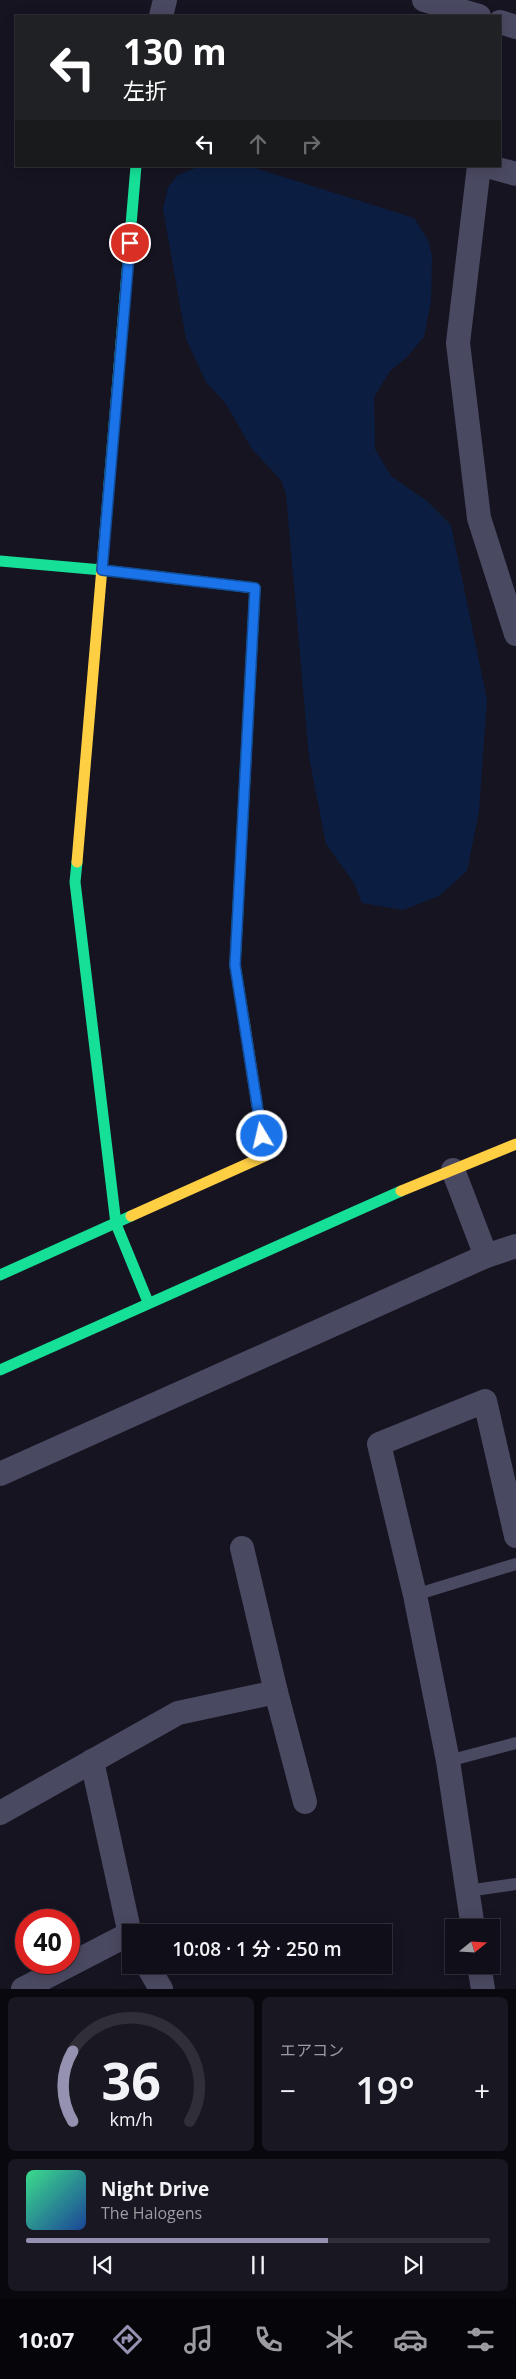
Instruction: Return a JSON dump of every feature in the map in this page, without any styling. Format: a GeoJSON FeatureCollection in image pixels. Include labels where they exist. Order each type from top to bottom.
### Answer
{"type":"FeatureCollection","features":[{"type":"Feature","properties":{"kind":"street"},"geometry":{"type":"LineString","coordinates":[[161,15],[165,0]]}},
{"type":"Feature","properties":{"kind":"street"},"geometry":{"type":"LineString","coordinates":[[424,0],[476,15]]}},
{"type":"Feature","properties":{"kind":"street"},"geometry":{"type":"LineString","coordinates":[[501,22],[516,27]]}},
{"type":"Feature","properties":{"kind":"street"},"geometry":{"type":"LineString","coordinates":[[136,167],[76,882],[116,1224],[148,1302]]}},
{"type":"Feature","properties":{"kind":"street"},"geometry":{"type":"LineString","coordinates":[[479,167],[458,343],[479,518],[516,634]]}},
{"type":"Feature","properties":{"kind":"street"},"geometry":{"type":"LineString","coordinates":[[491,167],[516,174]]}},
{"type":"Feature","properties":{"kind":"street"},"geometry":{"type":"LineString","coordinates":[[0,561],[102,570],[255,588],[235,965],[265,1156],[0,1275]]}},
{"type":"Feature","properties":{"kind":"street"},"geometry":{"type":"LineString","coordinates":[[0,1370],[369,1204],[516,1144]]}},
{"type":"Feature","properties":{"kind":"street"},"geometry":{"type":"LineString","coordinates":[[453,1170],[486,1256]]}},
{"type":"Feature","properties":{"kind":"street"},"geometry":{"type":"LineString","coordinates":[[0,1474],[486,1256],[516,1246]]}},
{"type":"Feature","properties":{"kind":"street"},"geometry":{"type":"LineString","coordinates":[[472,1919],[448,1761],[415,1595],[379,1444],[485,1401],[516,1536]]}},
{"type":"Feature","properties":{"kind":"street"},"geometry":{"type":"LineString","coordinates":[[242,1548],[276,1692],[305,1802]]}},
{"type":"Feature","properties":{"kind":"street"},"geometry":{"type":"LineString","coordinates":[[0,1813],[178,1713],[276,1692]]}},
{"type":"Feature","properties":{"kind":"street"},"geometry":{"type":"LineString","coordinates":[[92,1761],[127,1924]]}},
{"type":"Feature","properties":{"kind":"street"},"geometry":{"type":"LineString","coordinates":[[23,1989],[122,1941]]}},
{"type":"Feature","properties":{"kind":"street"},"geometry":{"type":"LineString","coordinates":[[153,1974],[162,1989]]}},
{"type":"Feature","properties":{"kind":"street"},"geometry":{"type":"LineString","coordinates":[[480,1974],[482,1989]]}},
{"type":"Feature","properties":{"kind":"lane"},"geometry":{"type":"LineString","coordinates":[[415,1595],[516,1564]]}},
{"type":"Feature","properties":{"kind":"lane"},"geometry":{"type":"LineString","coordinates":[[448,1761],[516,1743]]}},
{"type":"Feature","properties":{"kind":"lane"},"geometry":{"type":"LineString","coordinates":[[467,1891],[516,1884]]}},
{"type":"Feature","properties":{"kind":"water"},"geometry":{"type":"Polygon","coordinates":[[[198,167],[255,168],[414,218],[428,240],[432,256],[431,301],[424,337],[407,357],[390,371],[374,397],[375,449],[391,476],[427,501],[451,525],[487,700],[479,811],[467,871],[439,896],[403,910],[362,903],[354,883],[326,844],[309,757],[286,494],[281,480],[252,449],[226,404],[206,382],[186,339],[163,209],[168,187],[178,175],[198,167]]]}},
{"type":"Feature","properties":{"kind":"traffic: fast"},"geometry":{"type":"LineString","coordinates":[[105,532],[136,167]]}},
{"type":"Feature","properties":{"kind":"traffic: fast"},"geometry":{"type":"LineString","coordinates":[[0,561],[102,570],[255,588],[235,965],[244,1021]]}},
{"type":"Feature","properties":{"kind":"traffic: fast"},"geometry":{"type":"LineString","coordinates":[[77,862],[75,882],[116,1224],[148,1302]]}},
{"type":"Feature","properties":{"kind":"traffic: fast"},"geometry":{"type":"LineString","coordinates":[[0,1370],[401,1191]]}},
{"type":"Feature","properties":{"kind":"traffic: fast"},"geometry":{"type":"LineString","coordinates":[[0,1275],[131,1216]]}},
{"type":"Feature","properties":{"kind":"traffic: slow"},"geometry":{"type":"LineString","coordinates":[[77,862],[105,532]]}},
{"type":"Feature","properties":{"kind":"traffic: slow"},"geometry":{"type":"LineString","coordinates":[[131,1216],[265,1156],[244,1021]]}},
{"type":"Feature","properties":{"kind":"traffic: slow"},"geometry":{"type":"LineString","coordinates":[[401,1191],[516,1144]]}},
{"type":"Feature","properties":{"kind":"route"},"geometry":{"type":"LineString","coordinates":[[130,243],[102,570],[255,588],[235,965],[262,1136]]}}]}
